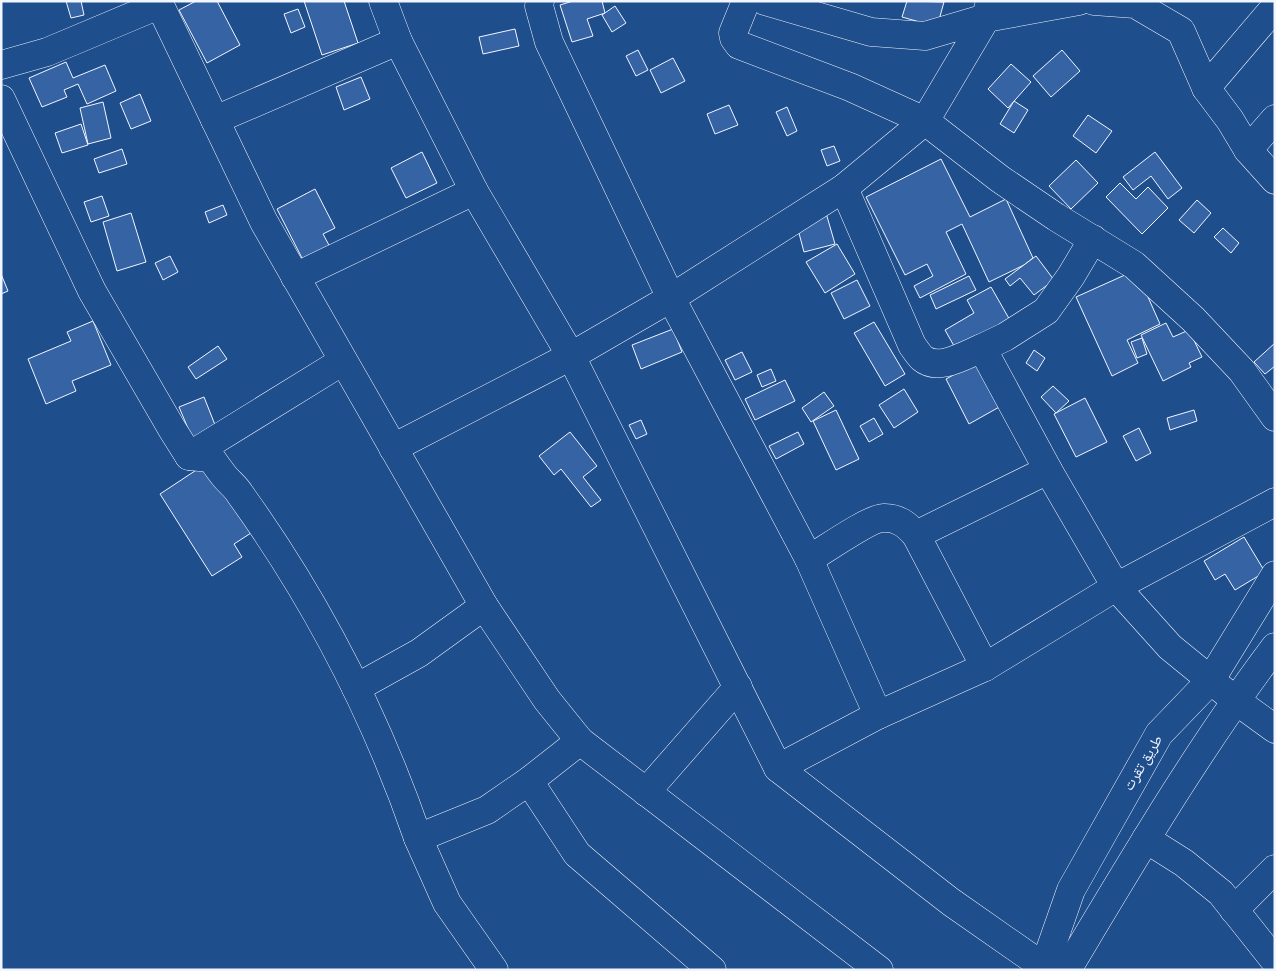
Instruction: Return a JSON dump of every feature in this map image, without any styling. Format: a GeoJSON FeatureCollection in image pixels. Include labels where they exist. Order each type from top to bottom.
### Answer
{"type":"FeatureCollection","features":[{"type":"Feature","properties":{"kind":"street"},"geometry":{"type":"LineString","coordinates":[[383,1],[398,41],[474,191],[571,356],[778,768],[951,902],[1052,969],[1146,838],[1235,700],[1275,646]]}},
{"type":"Feature","properties":{"kind":"street"},"geometry":{"type":"LineString","coordinates":[[540,1],[539,6],[549,42],[671,298],[809,559],[878,715]]}},
{"type":"Feature","properties":{"kind":"street"},"geometry":{"type":"LineString","coordinates":[[746,1],[734,32],[734,38],[739,45],[850,87],[925,121],[1000,179],[1056,217],[1134,265],[1193,319],[1242,371],[1274,415]]}},
{"type":"Feature","properties":{"kind":"street"},"geometry":{"type":"LineString","coordinates":[[766,1],[871,32],[926,36],[988,10],[1079,1]]}},
{"type":"Feature","properties":{"kind":"street"},"geometry":{"type":"LineString","coordinates":[[1094,1],[1154,7],[1181,31],[1206,88],[1230,120],[1248,150],[1275,180]]}},
{"type":"Feature","properties":{"kind":"street"},"geometry":{"type":"LineString","coordinates":[[1,65],[47,52],[159,3],[264,222],[484,606],[547,700],[580,741],[879,970]]}},
{"type":"Feature","properties":{"kind":"street"},"geometry":{"type":"LineString","coordinates":[[1206,88],[1275,7]]}},
{"type":"Feature","properties":{"kind":"street"},"geometry":{"type":"LineString","coordinates":[[393,448],[571,356],[671,298],[844,188],[925,121],[988,10]]}},
{"type":"Feature","properties":{"kind":"street"},"geometry":{"type":"LineString","coordinates":[[215,120],[398,41]]}},
{"type":"Feature","properties":{"kind":"street"},"geometry":{"type":"LineString","coordinates":[[1,99],[92,292],[189,456]]}},
{"type":"Feature","properties":{"kind":"street"},"geometry":{"type":"LineString","coordinates":[[1248,150],[1275,119]]}},
{"type":"Feature","properties":{"kind":"street"},"geometry":{"type":"LineString","coordinates":[[844,188],[912,345],[922,358],[934,364],[949,362],[1005,337],[1046,310],[1071,276],[1093,239]]}},
{"type":"Feature","properties":{"kind":"street"},"geometry":{"type":"LineString","coordinates":[[295,277],[474,191]]}},
{"type":"Feature","properties":{"kind":"street"},"geometry":{"type":"LineString","coordinates":[[982,348],[1048,470],[1116,586],[1170,647],[1235,700],[1275,729]]}},
{"type":"Feature","properties":{"kind":"street"},"geometry":{"type":"LineString","coordinates":[[189,456],[343,361]]}},
{"type":"Feature","properties":{"kind":"street"},"geometry":{"type":"LineString","coordinates":[[189,456],[211,458],[225,477],[239,491],[294,574],[356,688],[405,800],[418,838],[447,904],[494,970]]}},
{"type":"Feature","properties":{"kind":"street"},"geometry":{"type":"LineString","coordinates":[[916,535],[1048,470]]}},
{"type":"Feature","properties":{"kind":"street"},"geometry":{"type":"LineString","coordinates":[[778,768],[878,715],[985,666],[1116,586],[1275,502]]}},
{"type":"Feature","properties":{"kind":"street"},"geometry":{"type":"LineString","coordinates":[[809,559],[865,525],[881,518],[892,518],[907,524],[916,535],[985,666]]}},
{"type":"Feature","properties":{"kind":"street","name":"طريق تقرت"},"geometry":{"type":"LineString","coordinates":[[1052,969],[1071,890],[1159,734],[1210,680],[1275,575]]}},
{"type":"Feature","properties":{"kind":"street"},"geometry":{"type":"LineString","coordinates":[[356,688],[419,652],[484,606]]}},
{"type":"Feature","properties":{"kind":"street"},"geometry":{"type":"LineString","coordinates":[[646,792],[738,688]]}},
{"type":"Feature","properties":{"kind":"street"},"geometry":{"type":"LineString","coordinates":[[418,838],[487,810],[580,741]]}},
{"type":"Feature","properties":{"kind":"street"},"geometry":{"type":"LineString","coordinates":[[529,780],[577,854],[712,970]]}},
{"type":"Feature","properties":{"kind":"street"},"geometry":{"type":"LineString","coordinates":[[1146,838],[1184,863],[1220,893],[1275,961]]}},
{"type":"Feature","properties":{"kind":"street"},"geometry":{"type":"LineString","coordinates":[[1234,910],[1275,869]]}},
{"type":"Feature","properties":{"kind":"building"},"geometry":{"type":"Polygon","coordinates":[[[66,1],[81,1],[84,15],[71,18],[66,1]]]}},
{"type":"Feature","properties":{"kind":"building"},"geometry":{"type":"Polygon","coordinates":[[[196,1],[217,1],[240,45],[207,63],[179,10],[196,1]]]}},
{"type":"Feature","properties":{"kind":"building"},"geometry":{"type":"Polygon","coordinates":[[[304,1],[344,1],[358,43],[322,55],[304,1]]]}},
{"type":"Feature","properties":{"kind":"building"},"geometry":{"type":"Polygon","coordinates":[[[573,1],[602,1],[605,13],[587,19],[593,36],[572,42],[560,5],[573,1]]]}},
{"type":"Feature","properties":{"kind":"building"},"geometry":{"type":"Polygon","coordinates":[[[907,1],[944,2],[937,27],[902,17],[907,1]]]}},
{"type":"Feature","properties":{"kind":"building"},"geometry":{"type":"Polygon","coordinates":[[[615,6],[626,23],[612,32],[602,15],[615,6]]]}},
{"type":"Feature","properties":{"kind":"building"},"geometry":{"type":"Polygon","coordinates":[[[298,9],[305,27],[291,33],[284,14],[298,9]]]}},
{"type":"Feature","properties":{"kind":"building"},"geometry":{"type":"Polygon","coordinates":[[[515,29],[519,46],[483,54],[479,37],[515,29]]]}},
{"type":"Feature","properties":{"kind":"building"},"geometry":{"type":"Polygon","coordinates":[[[638,50],[648,70],[636,76],[626,56],[638,50]]]}},
{"type":"Feature","properties":{"kind":"building"},"geometry":{"type":"Polygon","coordinates":[[[1062,50],[1080,71],[1051,97],[1033,76],[1062,50]]]}},
{"type":"Feature","properties":{"kind":"building"},"geometry":{"type":"Polygon","coordinates":[[[673,58],[685,81],[661,93],[650,70],[673,58]]]}},
{"type":"Feature","properties":{"kind":"building"},"geometry":{"type":"Polygon","coordinates":[[[66,62],[73,78],[105,65],[116,91],[87,104],[78,84],[64,90],[67,97],[42,107],[29,78],[66,62]]]}},
{"type":"Feature","properties":{"kind":"building"},"geometry":{"type":"Polygon","coordinates":[[[1011,64],[1031,82],[1008,108],[988,89],[1011,64]]]}},
{"type":"Feature","properties":{"kind":"building"},"geometry":{"type":"Polygon","coordinates":[[[361,77],[370,99],[344,110],[336,87],[361,77]]]}},
{"type":"Feature","properties":{"kind":"building"},"geometry":{"type":"Polygon","coordinates":[[[140,94],[151,121],[131,129],[120,103],[140,94]]]}},
{"type":"Feature","properties":{"kind":"building"},"geometry":{"type":"Polygon","coordinates":[[[1014,101],[1028,110],[1014,133],[1000,124],[1014,101]]]}},
{"type":"Feature","properties":{"kind":"building"},"geometry":{"type":"Polygon","coordinates":[[[103,102],[111,138],[88,144],[80,108],[103,102]]]}},
{"type":"Feature","properties":{"kind":"building"},"geometry":{"type":"Polygon","coordinates":[[[729,105],[738,125],[715,134],[707,114],[729,105]]]}},
{"type":"Feature","properties":{"kind":"building"},"geometry":{"type":"Polygon","coordinates":[[[787,107],[797,131],[787,136],[776,112],[787,107]]]}},
{"type":"Feature","properties":{"kind":"building"},"geometry":{"type":"Polygon","coordinates":[[[1088,115],[1112,131],[1096,153],[1073,136],[1088,115]]]}},
{"type":"Feature","properties":{"kind":"building"},"geometry":{"type":"Polygon","coordinates":[[[81,124],[88,145],[62,153],[55,133],[81,124]]]}},
{"type":"Feature","properties":{"kind":"building"},"geometry":{"type":"Polygon","coordinates":[[[834,146],[840,161],[827,166],[821,150],[834,146]]]}},
{"type":"Feature","properties":{"kind":"building"},"geometry":{"type":"Polygon","coordinates":[[[122,149],[127,164],[99,173],[94,159],[122,149]]]}},
{"type":"Feature","properties":{"kind":"building"},"geometry":{"type":"Polygon","coordinates":[[[422,152],[437,183],[406,198],[391,168],[422,152]]]}},
{"type":"Feature","properties":{"kind":"building"},"geometry":{"type":"Polygon","coordinates":[[[1155,152],[1182,188],[1168,199],[1151,176],[1133,190],[1123,177],[1155,152]]]}},
{"type":"Feature","properties":{"kind":"building"},"geometry":{"type":"Polygon","coordinates":[[[941,159],[970,217],[1006,199],[1033,258],[1024,265],[989,282],[962,224],[946,232],[966,274],[920,298],[914,286],[933,276],[927,264],[905,275],[866,197],[941,159]]]}},
{"type":"Feature","properties":{"kind":"building"},"geometry":{"type":"Polygon","coordinates":[[[1076,160],[1098,183],[1071,209],[1049,186],[1076,160]]]}},
{"type":"Feature","properties":{"kind":"building"},"geometry":{"type":"Polygon","coordinates":[[[1120,183],[1136,199],[1148,187],[1168,208],[1142,234],[1106,197],[1120,183]]]}},
{"type":"Feature","properties":{"kind":"building"},"geometry":{"type":"Polygon","coordinates":[[[315,189],[335,228],[323,234],[330,247],[303,260],[277,209],[315,189]]]}},
{"type":"Feature","properties":{"kind":"building"},"geometry":{"type":"Polygon","coordinates":[[[102,196],[109,216],[91,222],[84,202],[102,196]]]}},
{"type":"Feature","properties":{"kind":"building"},"geometry":{"type":"Polygon","coordinates":[[[1197,200],[1211,213],[1194,233],[1179,220],[1197,200]]]}},
{"type":"Feature","properties":{"kind":"building"},"geometry":{"type":"Polygon","coordinates":[[[223,205],[227,215],[209,223],[205,212],[223,205]]]}},
{"type":"Feature","properties":{"kind":"building"},"geometry":{"type":"Polygon","coordinates":[[[131,213],[146,262],[117,271],[103,222],[131,213]]]}},
{"type":"Feature","properties":{"kind":"building"},"geometry":{"type":"Polygon","coordinates":[[[826,213],[835,244],[804,252],[796,222],[826,213]]]}},
{"type":"Feature","properties":{"kind":"building"},"geometry":{"type":"Polygon","coordinates":[[[1223,228],[1239,243],[1231,253],[1214,237],[1223,228]]]}},
{"type":"Feature","properties":{"kind":"building"},"geometry":{"type":"Polygon","coordinates":[[[837,244],[855,274],[825,293],[806,262],[837,244]]]}},
{"type":"Feature","properties":{"kind":"building"},"geometry":{"type":"Polygon","coordinates":[[[170,256],[178,272],[163,280],[155,263],[170,256]]]}},
{"type":"Feature","properties":{"kind":"building"},"geometry":{"type":"Polygon","coordinates":[[[1036,256],[1054,280],[1034,295],[1020,278],[1010,286],[1005,279],[1036,256]]]}},
{"type":"Feature","properties":{"kind":"building"},"geometry":{"type":"Polygon","coordinates":[[[1136,270],[1160,324],[1127,340],[1138,363],[1112,376],[1076,297],[1136,270]]]}},
{"type":"Feature","properties":{"kind":"building"},"geometry":{"type":"Polygon","coordinates":[[[1,274],[8,291],[1,294],[1,274]]]}},
{"type":"Feature","properties":{"kind":"building"},"geometry":{"type":"Polygon","coordinates":[[[969,276],[976,290],[936,309],[930,295],[969,276]]]}},
{"type":"Feature","properties":{"kind":"building"},"geometry":{"type":"Polygon","coordinates":[[[857,280],[870,306],[844,319],[831,293],[857,280]]]}},
{"type":"Feature","properties":{"kind":"building"},"geometry":{"type":"Polygon","coordinates":[[[991,287],[1011,322],[958,353],[945,330],[974,313],[967,300],[991,287]]]}},
{"type":"Feature","properties":{"kind":"building"},"geometry":{"type":"Polygon","coordinates":[[[93,321],[111,365],[72,381],[76,391],[46,404],[28,359],[71,341],[67,332],[93,321]]]}},
{"type":"Feature","properties":{"kind":"building"},"geometry":{"type":"Polygon","coordinates":[[[874,322],[905,374],[885,386],[854,333],[874,322]]]}},
{"type":"Feature","properties":{"kind":"building"},"geometry":{"type":"Polygon","coordinates":[[[1166,323],[1173,337],[1189,330],[1202,357],[1189,363],[1191,367],[1163,381],[1141,335],[1166,323]]]}},
{"type":"Feature","properties":{"kind":"building"},"geometry":{"type":"Polygon","coordinates":[[[673,329],[682,352],[641,369],[632,345],[673,329]]]}},
{"type":"Feature","properties":{"kind":"building"},"geometry":{"type":"Polygon","coordinates":[[[1142,338],[1147,354],[1137,358],[1131,342],[1142,338]]]}},
{"type":"Feature","properties":{"kind":"building"},"geometry":{"type":"Polygon","coordinates":[[[1275,343],[1275,366],[1265,374],[1254,362],[1275,343]]]}},
{"type":"Feature","properties":{"kind":"building"},"geometry":{"type":"Polygon","coordinates":[[[218,346],[227,359],[196,379],[188,367],[218,346]]]}},
{"type":"Feature","properties":{"kind":"building"},"geometry":{"type":"Polygon","coordinates":[[[1034,350],[1045,358],[1037,371],[1026,363],[1034,350]]]}},
{"type":"Feature","properties":{"kind":"building"},"geometry":{"type":"Polygon","coordinates":[[[742,352],[752,372],[735,380],[725,360],[742,352]]]}},
{"type":"Feature","properties":{"kind":"building"},"geometry":{"type":"Polygon","coordinates":[[[978,362],[1001,406],[969,424],[946,379],[978,362]]]}},
{"type":"Feature","properties":{"kind":"building"},"geometry":{"type":"Polygon","coordinates":[[[771,369],[776,381],[762,387],[757,375],[771,369]]]}},
{"type":"Feature","properties":{"kind":"building"},"geometry":{"type":"Polygon","coordinates":[[[785,380],[795,401],[755,420],[745,399],[785,380]]]}},
{"type":"Feature","properties":{"kind":"building"},"geometry":{"type":"Polygon","coordinates":[[[1053,386],[1069,401],[1056,413],[1041,397],[1053,386]]]}},
{"type":"Feature","properties":{"kind":"building"},"geometry":{"type":"Polygon","coordinates":[[[904,389],[918,412],[894,428],[879,405],[904,389]]]}},
{"type":"Feature","properties":{"kind":"building"},"geometry":{"type":"Polygon","coordinates":[[[824,392],[834,406],[811,422],[802,408],[824,392]]]}},
{"type":"Feature","properties":{"kind":"building"},"geometry":{"type":"Polygon","coordinates":[[[204,397],[219,435],[195,445],[179,407],[204,397]]]}},
{"type":"Feature","properties":{"kind":"building"},"geometry":{"type":"Polygon","coordinates":[[[1085,398],[1107,442],[1076,457],[1054,414],[1085,398]]]}},
{"type":"Feature","properties":{"kind":"building"},"geometry":{"type":"Polygon","coordinates":[[[836,410],[859,459],[836,470],[813,421],[836,410]]]}},
{"type":"Feature","properties":{"kind":"building"},"geometry":{"type":"Polygon","coordinates":[[[1194,410],[1197,421],[1170,430],[1167,418],[1194,410]]]}},
{"type":"Feature","properties":{"kind":"building"},"geometry":{"type":"Polygon","coordinates":[[[874,418],[883,434],[869,442],[860,426],[874,418]]]}},
{"type":"Feature","properties":{"kind":"building"},"geometry":{"type":"Polygon","coordinates":[[[641,420],[647,434],[636,439],[629,425],[641,420]]]}},
{"type":"Feature","properties":{"kind":"building"},"geometry":{"type":"Polygon","coordinates":[[[1139,428],[1151,453],[1136,461],[1123,436],[1139,428]]]}},
{"type":"Feature","properties":{"kind":"building"},"geometry":{"type":"Polygon","coordinates":[[[570,432],[597,466],[583,477],[601,500],[591,507],[561,469],[554,475],[539,456],[570,432]]]}},
{"type":"Feature","properties":{"kind":"building"},"geometry":{"type":"Polygon","coordinates":[[[798,432],[804,444],[776,459],[769,446],[798,432]]]}},
{"type":"Feature","properties":{"kind":"building"},"geometry":{"type":"Polygon","coordinates":[[[207,463],[251,533],[234,544],[242,557],[212,576],[160,494],[207,463]]]}},
{"type":"Feature","properties":{"kind":"building"},"geometry":{"type":"Polygon","coordinates":[[[1244,537],[1265,572],[1235,590],[1225,574],[1215,580],[1204,561],[1244,537]]]}}]}
